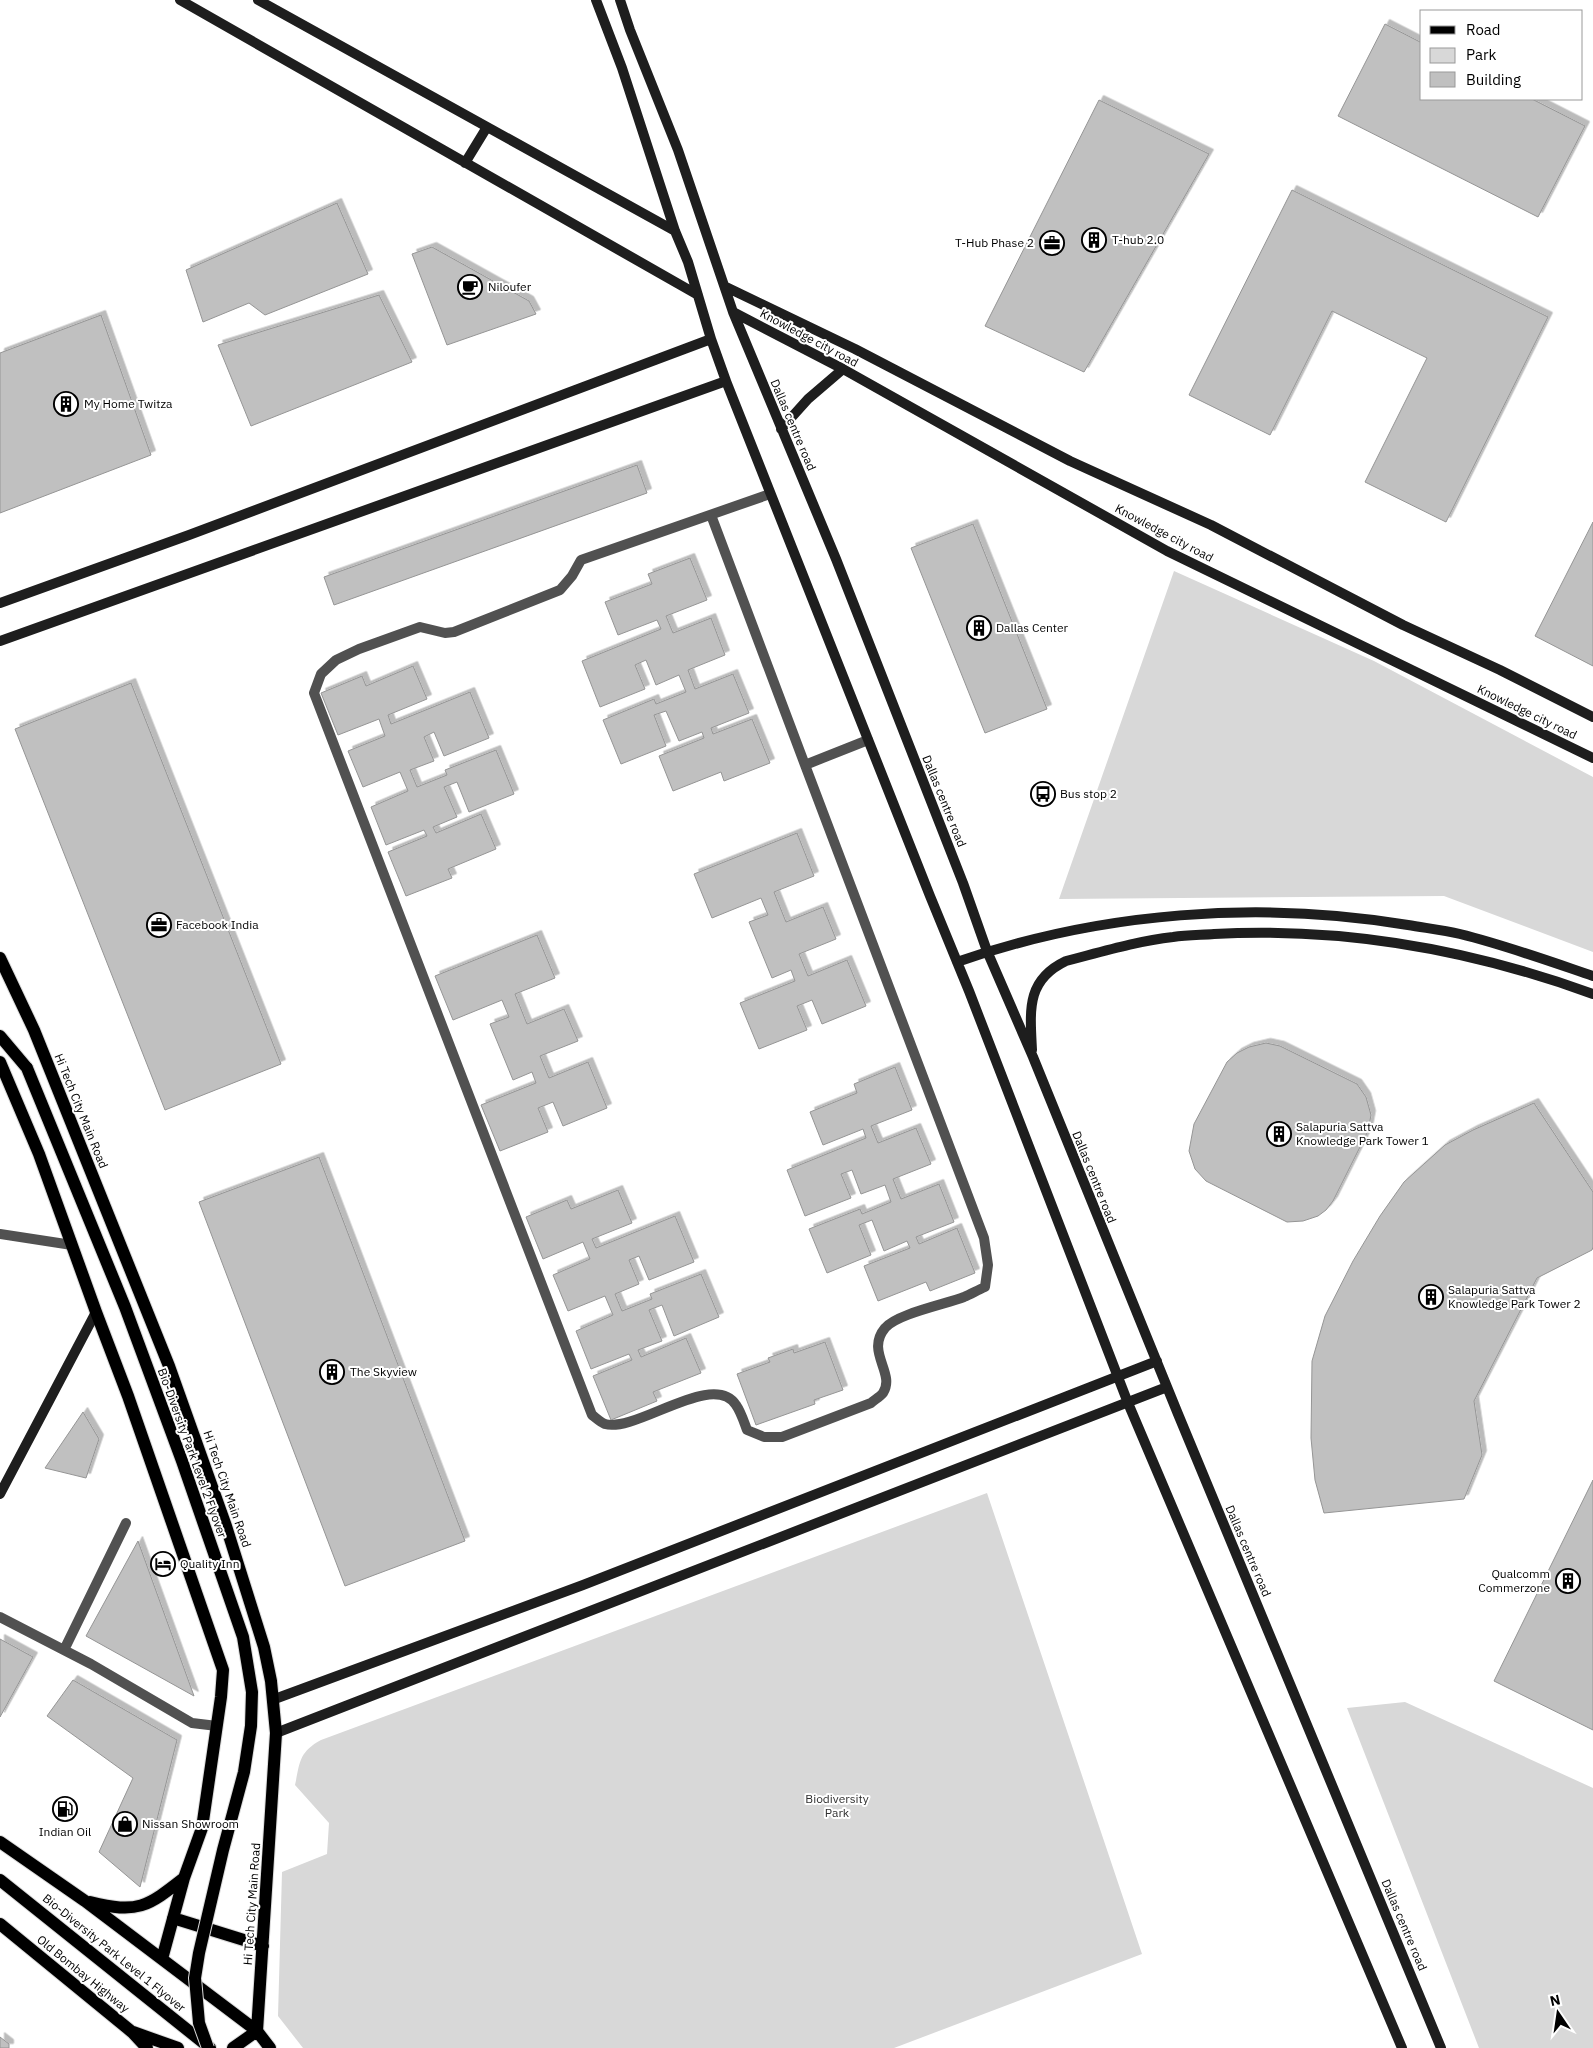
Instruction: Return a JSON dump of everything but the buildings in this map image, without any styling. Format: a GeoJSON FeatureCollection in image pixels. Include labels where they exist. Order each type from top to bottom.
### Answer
{"type":"FeatureCollection","features":[{"type":"Feature","properties":{"kind":"main road","name":"Hi Tech City Main Road"},"geometry":{"type":"LineString","coordinates":[[0,958],[34,1030],[168,1366],[226,1526],[261,1638],[271,1681],[276,1733],[257,2031]]}},
{"type":"Feature","properties":{"kind":"main road","name":"Bio-Diversity Park Level 2 Flyover"},"geometry":{"type":"LineString","coordinates":[[0,1036],[27,1068],[125,1307],[182,1461],[243,1637],[252,1692],[251,1726],[244,1772],[218,1869],[195,1978],[199,2023],[209,2048]]}},
{"type":"Feature","properties":{"kind":"main road"},"geometry":{"type":"LineString","coordinates":[[0,1062],[39,1154],[128,1396],[223,1670],[221,1697],[202,1828],[184,1878],[162,1959]]}},
{"type":"Feature","properties":{"kind":"main road"},"geometry":{"type":"LineString","coordinates":[[0,1842],[86,1901],[257,2031],[270,2048]]}},
{"type":"Feature","properties":{"kind":"main road"},"geometry":{"type":"LineString","coordinates":[[86,1901],[112,1908],[137,1907],[156,1901],[184,1878]]}},
{"type":"Feature","properties":{"kind":"main road","name":"Bio-Diversity Park Level 1 Flyover"},"geometry":{"type":"LineString","coordinates":[[0,1880],[209,2048]]}},
{"type":"Feature","properties":{"kind":"main road"},"geometry":{"type":"LineString","coordinates":[[173,1918],[263,1946]]}},
{"type":"Feature","properties":{"kind":"main road","name":"Old Bombay Highway"},"geometry":{"type":"LineString","coordinates":[[0,1924],[132,2032],[147,2048]]}},
{"type":"Feature","properties":{"kind":"main road"},"geometry":{"type":"LineString","coordinates":[[232,2048],[257,2031]]}},
{"type":"Feature","properties":{"kind":"main road"},"geometry":{"type":"LineString","coordinates":[[132,2032],[178,2048]]}},
{"type":"Feature","properties":{"kind":"street"},"geometry":{"type":"LineString","coordinates":[[180,0],[698,295]]}},
{"type":"Feature","properties":{"kind":"street"},"geometry":{"type":"LineString","coordinates":[[258,0],[675,231]]}},
{"type":"Feature","properties":{"kind":"street"},"geometry":{"type":"LineString","coordinates":[[596,0],[622,68],[675,231],[688,262],[711,339],[770,494],[957,962],[1128,1403],[1402,2048]]}},
{"type":"Feature","properties":{"kind":"street","name":"Dallas centre road"},"geometry":{"type":"LineString","coordinates":[[620,0],[678,150],[733,312],[836,559],[934,809],[987,951],[1033,1057],[1167,1388],[1441,2048]]}},
{"type":"Feature","properties":{"kind":"street"},"geometry":{"type":"LineString","coordinates":[[465,163],[487,127]]}},
{"type":"Feature","properties":{"kind":"street","name":"Knowledge city road"},"geometry":{"type":"LineString","coordinates":[[726,287],[855,349],[1070,462],[1211,525],[1403,625],[1500,670],[1593,717]]}},
{"type":"Feature","properties":{"kind":"street","name":"Knowledge city road"},"geometry":{"type":"LineString","coordinates":[[733,312],[843,369],[1167,551],[1593,758]]}},
{"type":"Feature","properties":{"kind":"street"},"geometry":{"type":"LineString","coordinates":[[0,602],[189,535],[711,339]]}},
{"type":"Feature","properties":{"kind":"street"},"geometry":{"type":"LineString","coordinates":[[781,429],[808,399],[843,369]]}},
{"type":"Feature","properties":{"kind":"street"},"geometry":{"type":"LineString","coordinates":[[0,641],[726,381]]}},
{"type":"Feature","properties":{"kind":"street"},"geometry":{"type":"LineString","coordinates":[[711,515],[984,1238],[988,1265],[985,1287],[965,1296],[898,1319],[886,1327],[877,1342],[880,1360],[887,1379],[883,1393],[871,1403],[782,1437],[764,1437],[747,1430],[736,1404],[727,1398],[710,1394],[624,1423],[605,1424],[592,1415],[314,693],[321,674],[336,660],[359,649],[420,627],[445,634],[454,632],[560,590],[572,576],[581,560],[770,494]]}},
{"type":"Feature","properties":{"kind":"street"},"geometry":{"type":"LineString","coordinates":[[805,765],[868,740]]}},
{"type":"Feature","properties":{"kind":"street"},"geometry":{"type":"LineString","coordinates":[[957,962],[987,951],[1047,936],[1144,920],[1184,915],[1274,912],[1358,917],[1460,934],[1593,976]]}},
{"type":"Feature","properties":{"kind":"street"},"geometry":{"type":"LineString","coordinates":[[1033,1057],[1031,1026],[1035,990],[1042,977],[1066,961],[1173,936],[1294,933],[1355,938],[1423,948],[1510,967],[1593,994]]}},
{"type":"Feature","properties":{"kind":"street"},"geometry":{"type":"LineString","coordinates":[[0,1234],[72,1245]]}},
{"type":"Feature","properties":{"kind":"street"},"geometry":{"type":"LineString","coordinates":[[0,1494],[96,1312]]}},
{"type":"Feature","properties":{"kind":"street"},"geometry":{"type":"LineString","coordinates":[[272,1700],[584,1584],[1157,1361]]}},
{"type":"Feature","properties":{"kind":"street"},"geometry":{"type":"LineString","coordinates":[[276,1733],[1167,1388]]}},
{"type":"Feature","properties":{"kind":"street"},"geometry":{"type":"LineString","coordinates":[[64,1650],[126,1523]]}},
{"type":"Feature","properties":{"kind":"street"},"geometry":{"type":"LineString","coordinates":[[0,1616],[192,1723],[217,1726]]}},
{"type":"Feature","properties":{"kind":"green space"},"geometry":{"type":"Polygon","coordinates":[[[1174,571],[1374,661],[1593,777],[1593,952],[1444,896],[1059,899],[1174,571]]]}},
{"type":"Feature","properties":{"kind":"green space","name":"Biodiversity Park"},"geometry":{"type":"Polygon","coordinates":[[[987,1493],[1142,1954],[894,2048],[303,2048],[278,2016],[282,1872],[327,1854],[329,1823],[295,1785],[304,1753],[314,1744],[987,1493]]]}},
{"type":"Feature","properties":{"kind":"green space"},"geometry":{"type":"Polygon","coordinates":[[[1405,1702],[1593,1788],[1593,2048],[1479,2048],[1347,1708],[1405,1702]]]}},
{"type":"Feature","properties":{"kind":"place","name":"T-hub 2.0"},"geometry":{"type":"Point","coordinates":[1094,240]}},
{"type":"Feature","properties":{"kind":"place","name":"T-Hub Phase 2"},"geometry":{"type":"Point","coordinates":[1052,243]}},
{"type":"Feature","properties":{"kind":"place","name":"Niloufer"},"geometry":{"type":"Point","coordinates":[470,287]}},
{"type":"Feature","properties":{"kind":"place","name":"My Home Twitza"},"geometry":{"type":"Point","coordinates":[66,404]}},
{"type":"Feature","properties":{"kind":"place","name":"Dallas Center"},"geometry":{"type":"Point","coordinates":[979,628]}},
{"type":"Feature","properties":{"kind":"place","name":"Bus stop 2"},"geometry":{"type":"Point","coordinates":[1043,794]}},
{"type":"Feature","properties":{"kind":"place","name":"Facebook India"},"geometry":{"type":"Point","coordinates":[159,925]}},
{"type":"Feature","properties":{"kind":"place","name":"Salapuria Sattva Knowledge Park Tower 1"},"geometry":{"type":"Point","coordinates":[1279,1134]}},
{"type":"Feature","properties":{"kind":"place","name":"Salapuria Sattva Knowledge Park Tower 2"},"geometry":{"type":"Point","coordinates":[1431,1297]}},
{"type":"Feature","properties":{"kind":"place","name":"The Skyview"},"geometry":{"type":"Point","coordinates":[332,1372]}},
{"type":"Feature","properties":{"kind":"place","name":"Quality Inn"},"geometry":{"type":"Point","coordinates":[163,1564]}},
{"type":"Feature","properties":{"kind":"place","name":"Qualcomm Commerzone"},"geometry":{"type":"Point","coordinates":[1568,1581]}},
{"type":"Feature","properties":{"kind":"place","name":"Indian Oil"},"geometry":{"type":"Point","coordinates":[65,1809]}},
{"type":"Feature","properties":{"kind":"place","name":"Nissan Showroom"},"geometry":{"type":"Point","coordinates":[125,1824]}}]}
